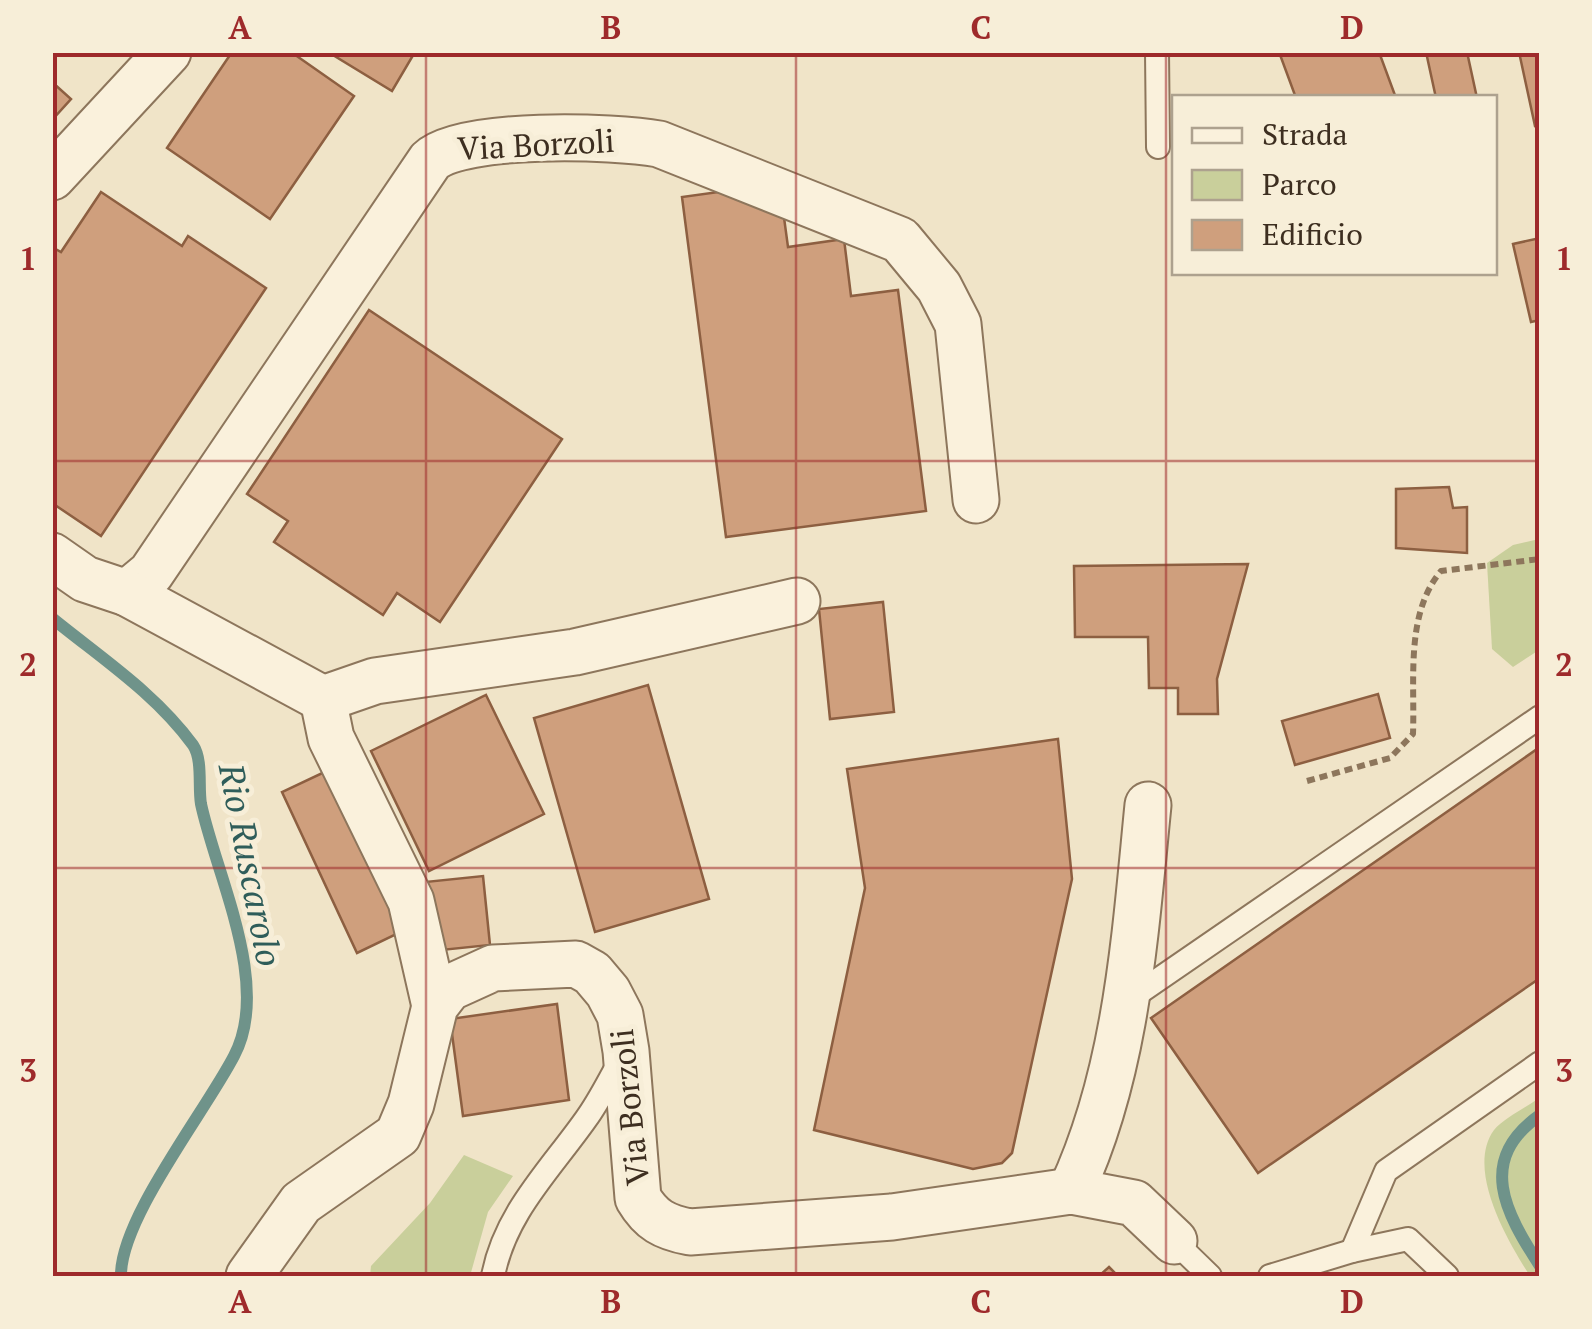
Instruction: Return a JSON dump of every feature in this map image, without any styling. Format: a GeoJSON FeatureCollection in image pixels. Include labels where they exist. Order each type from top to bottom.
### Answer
{"type":"FeatureCollection","features":[{"type":"Feature","properties":{"kind":"street"},"geometry":{"type":"LineString","coordinates":[[52,178],[168,52]]}},
{"type":"Feature","properties":{"kind":"street","name":"Via Borzoli"},"geometry":{"type":"LineString","coordinates":[[127,593],[151,573],[430,161],[447,148],[472,143],[619,138],[659,144],[900,240],[939,287],[958,324],[976,500]]}},
{"type":"Feature","properties":{"kind":"street"},"geometry":{"type":"LineString","coordinates":[[52,556],[85,580],[127,593],[323,699],[375,681],[575,652],[797,601]]}},
{"type":"Feature","properties":{"kind":"street"},"geometry":{"type":"LineString","coordinates":[[249,1276],[300,1203],[398,1135],[411,1104],[435,1006],[411,901],[331,738],[323,699]]}},
{"type":"Feature","properties":{"kind":"street"},"geometry":{"type":"LineString","coordinates":[[1072,1192],[1096,1138],[1127,1001],[1148,805]]}},
{"type":"Feature","properties":{"kind":"street","name":"Via Borzoli"},"geometry":{"type":"LineString","coordinates":[[435,1006],[450,988],[493,968],[576,964],[592,973],[620,1015],[638,1198],[650,1217],[670,1228],[690,1232],[892,1217],[1072,1192],[1134,1203],[1174,1241]]}},
{"type":"Feature","properties":{"kind":"lane"},"geometry":{"type":"LineString","coordinates":[[1157,52],[1158,147]]}},
{"type":"Feature","properties":{"kind":"lane"},"geometry":{"type":"LineString","coordinates":[[1127,1001],[1540,717]]}},
{"type":"Feature","properties":{"kind":"lane"},"geometry":{"type":"LineString","coordinates":[[492,1276],[498,1247],[530,1190],[588,1117],[626,1051]]}},
{"type":"Feature","properties":{"kind":"lane"},"geometry":{"type":"LineString","coordinates":[[1352,1250],[1386,1171],[1540,1064]]}},
{"type":"Feature","properties":{"kind":"lane"},"geometry":{"type":"LineString","coordinates":[[1270,1276],[1352,1250],[1408,1240],[1448,1276]]}},
{"type":"Feature","properties":{"kind":"lane"},"geometry":{"type":"LineString","coordinates":[[1174,1241],[1210,1276]]}},
{"type":"Feature","properties":{"kind":"path"},"geometry":{"type":"LineString","coordinates":[[1308,781],[1390,758],[1414,734],[1416,630],[1425,590],[1440,570],[1540,559]]}},
{"type":"Feature","properties":{"kind":"green space"},"geometry":{"type":"Polygon","coordinates":[[[1539,539],[1539,650],[1513,667],[1492,649],[1487,563],[1513,545],[1539,539]]]}},
{"type":"Feature","properties":{"kind":"green space"},"geometry":{"type":"Polygon","coordinates":[[[1539,1098],[1539,1276],[1530,1276],[1493,1206],[1484,1165],[1486,1146],[1494,1130],[1539,1098]]]}},
{"type":"Feature","properties":{"kind":"green space"},"geometry":{"type":"Polygon","coordinates":[[[464,1155],[513,1176],[488,1212],[470,1276],[370,1276],[371,1266],[430,1203],[464,1155]]]}},
{"type":"Feature","properties":{"kind":"building"},"geometry":{"type":"Polygon","coordinates":[[[232,52],[291,52],[354,96],[270,219],[167,148],[232,52]]]}},
{"type":"Feature","properties":{"kind":"building"},"geometry":{"type":"Polygon","coordinates":[[[328,52],[415,52],[392,91],[328,52]]]}},
{"type":"Feature","properties":{"kind":"building"},"geometry":{"type":"Polygon","coordinates":[[[1279,52],[1379,52],[1395,95],[1295,95],[1279,52]]]}},
{"type":"Feature","properties":{"kind":"building"},"geometry":{"type":"Polygon","coordinates":[[[1426,52],[1467,52],[1476,95],[1435,95],[1426,52]]]}},
{"type":"Feature","properties":{"kind":"building"},"geometry":{"type":"Polygon","coordinates":[[[1519,52],[1540,52],[1540,125],[1535,126],[1519,52]]]}},
{"type":"Feature","properties":{"kind":"building"},"geometry":{"type":"Polygon","coordinates":[[[52,82],[71,99],[52,120],[52,82]]]}},
{"type":"Feature","properties":{"kind":"building"},"geometry":{"type":"Polygon","coordinates":[[[740,189],[783,210],[788,247],[844,239],[851,296],[898,290],[926,511],[726,537],[682,197],[740,189]]]}},
{"type":"Feature","properties":{"kind":"building"},"geometry":{"type":"Polygon","coordinates":[[[101,192],[182,246],[188,236],[266,288],[101,536],[52,503],[52,247],[61,252],[101,192]]]}},
{"type":"Feature","properties":{"kind":"building"},"geometry":{"type":"Polygon","coordinates":[[[1540,238],[1540,320],[1531,322],[1513,244],[1540,238]]]}},
{"type":"Feature","properties":{"kind":"building"},"geometry":{"type":"Polygon","coordinates":[[[369,310],[562,439],[440,622],[397,593],[383,615],[274,542],[288,521],[247,494],[369,310]]]}},
{"type":"Feature","properties":{"kind":"building"},"geometry":{"type":"Polygon","coordinates":[[[1449,487],[1453,508],[1467,507],[1467,553],[1396,548],[1396,489],[1449,487]]]}},
{"type":"Feature","properties":{"kind":"building"},"geometry":{"type":"Polygon","coordinates":[[[1248,564],[1217,679],[1218,714],[1178,714],[1178,688],[1149,688],[1148,637],[1075,637],[1074,566],[1248,564]]]}},
{"type":"Feature","properties":{"kind":"building"},"geometry":{"type":"Polygon","coordinates":[[[883,602],[894,712],[830,719],[819,609],[883,602]]]}},
{"type":"Feature","properties":{"kind":"building"},"geometry":{"type":"Polygon","coordinates":[[[648,685],[709,899],[595,932],[534,718],[648,685]]]}},
{"type":"Feature","properties":{"kind":"building"},"geometry":{"type":"Polygon","coordinates":[[[1378,694],[1390,738],[1295,765],[1282,721],[1378,694]]]}},
{"type":"Feature","properties":{"kind":"building"},"geometry":{"type":"Polygon","coordinates":[[[486,695],[544,814],[429,871],[371,751],[486,695]]]}},
{"type":"Feature","properties":{"kind":"building"},"geometry":{"type":"Polygon","coordinates":[[[1058,739],[1072,879],[1012,1153],[1002,1163],[973,1169],[814,1130],[865,888],[847,769],[1058,739]]]}},
{"type":"Feature","properties":{"kind":"building"},"geometry":{"type":"Polygon","coordinates":[[[1540,747],[1540,978],[1258,1173],[1151,1018],[1540,747]]]}},
{"type":"Feature","properties":{"kind":"building"},"geometry":{"type":"Polygon","coordinates":[[[333,768],[407,929],[357,953],[282,792],[333,768]]]}},
{"type":"Feature","properties":{"kind":"building"},"geometry":{"type":"Polygon","coordinates":[[[483,876],[490,945],[432,951],[425,882],[483,876]]]}},
{"type":"Feature","properties":{"kind":"building"},"geometry":{"type":"Polygon","coordinates":[[[557,1004],[569,1100],[463,1116],[450,1019],[557,1004]]]}},
{"type":"Feature","properties":{"kind":"building"},"geometry":{"type":"Polygon","coordinates":[[[1109,1267],[1118,1276],[1099,1276],[1109,1267]]]}},
{"type":"Feature","properties":{"kind":"waterway","name":"Rio Ruscarolo"},"geometry":{"type":"LineString","coordinates":[[52,618],[145,693],[193,745],[199,766],[201,804],[244,964],[244,1028],[234,1056],[134,1225],[124,1252],[121,1276]]}},
{"type":"Feature","properties":{"kind":"waterway"},"geometry":{"type":"LineString","coordinates":[[1540,1115],[1520,1132],[1508,1150],[1503,1168],[1508,1206],[1540,1266]]}}]}
